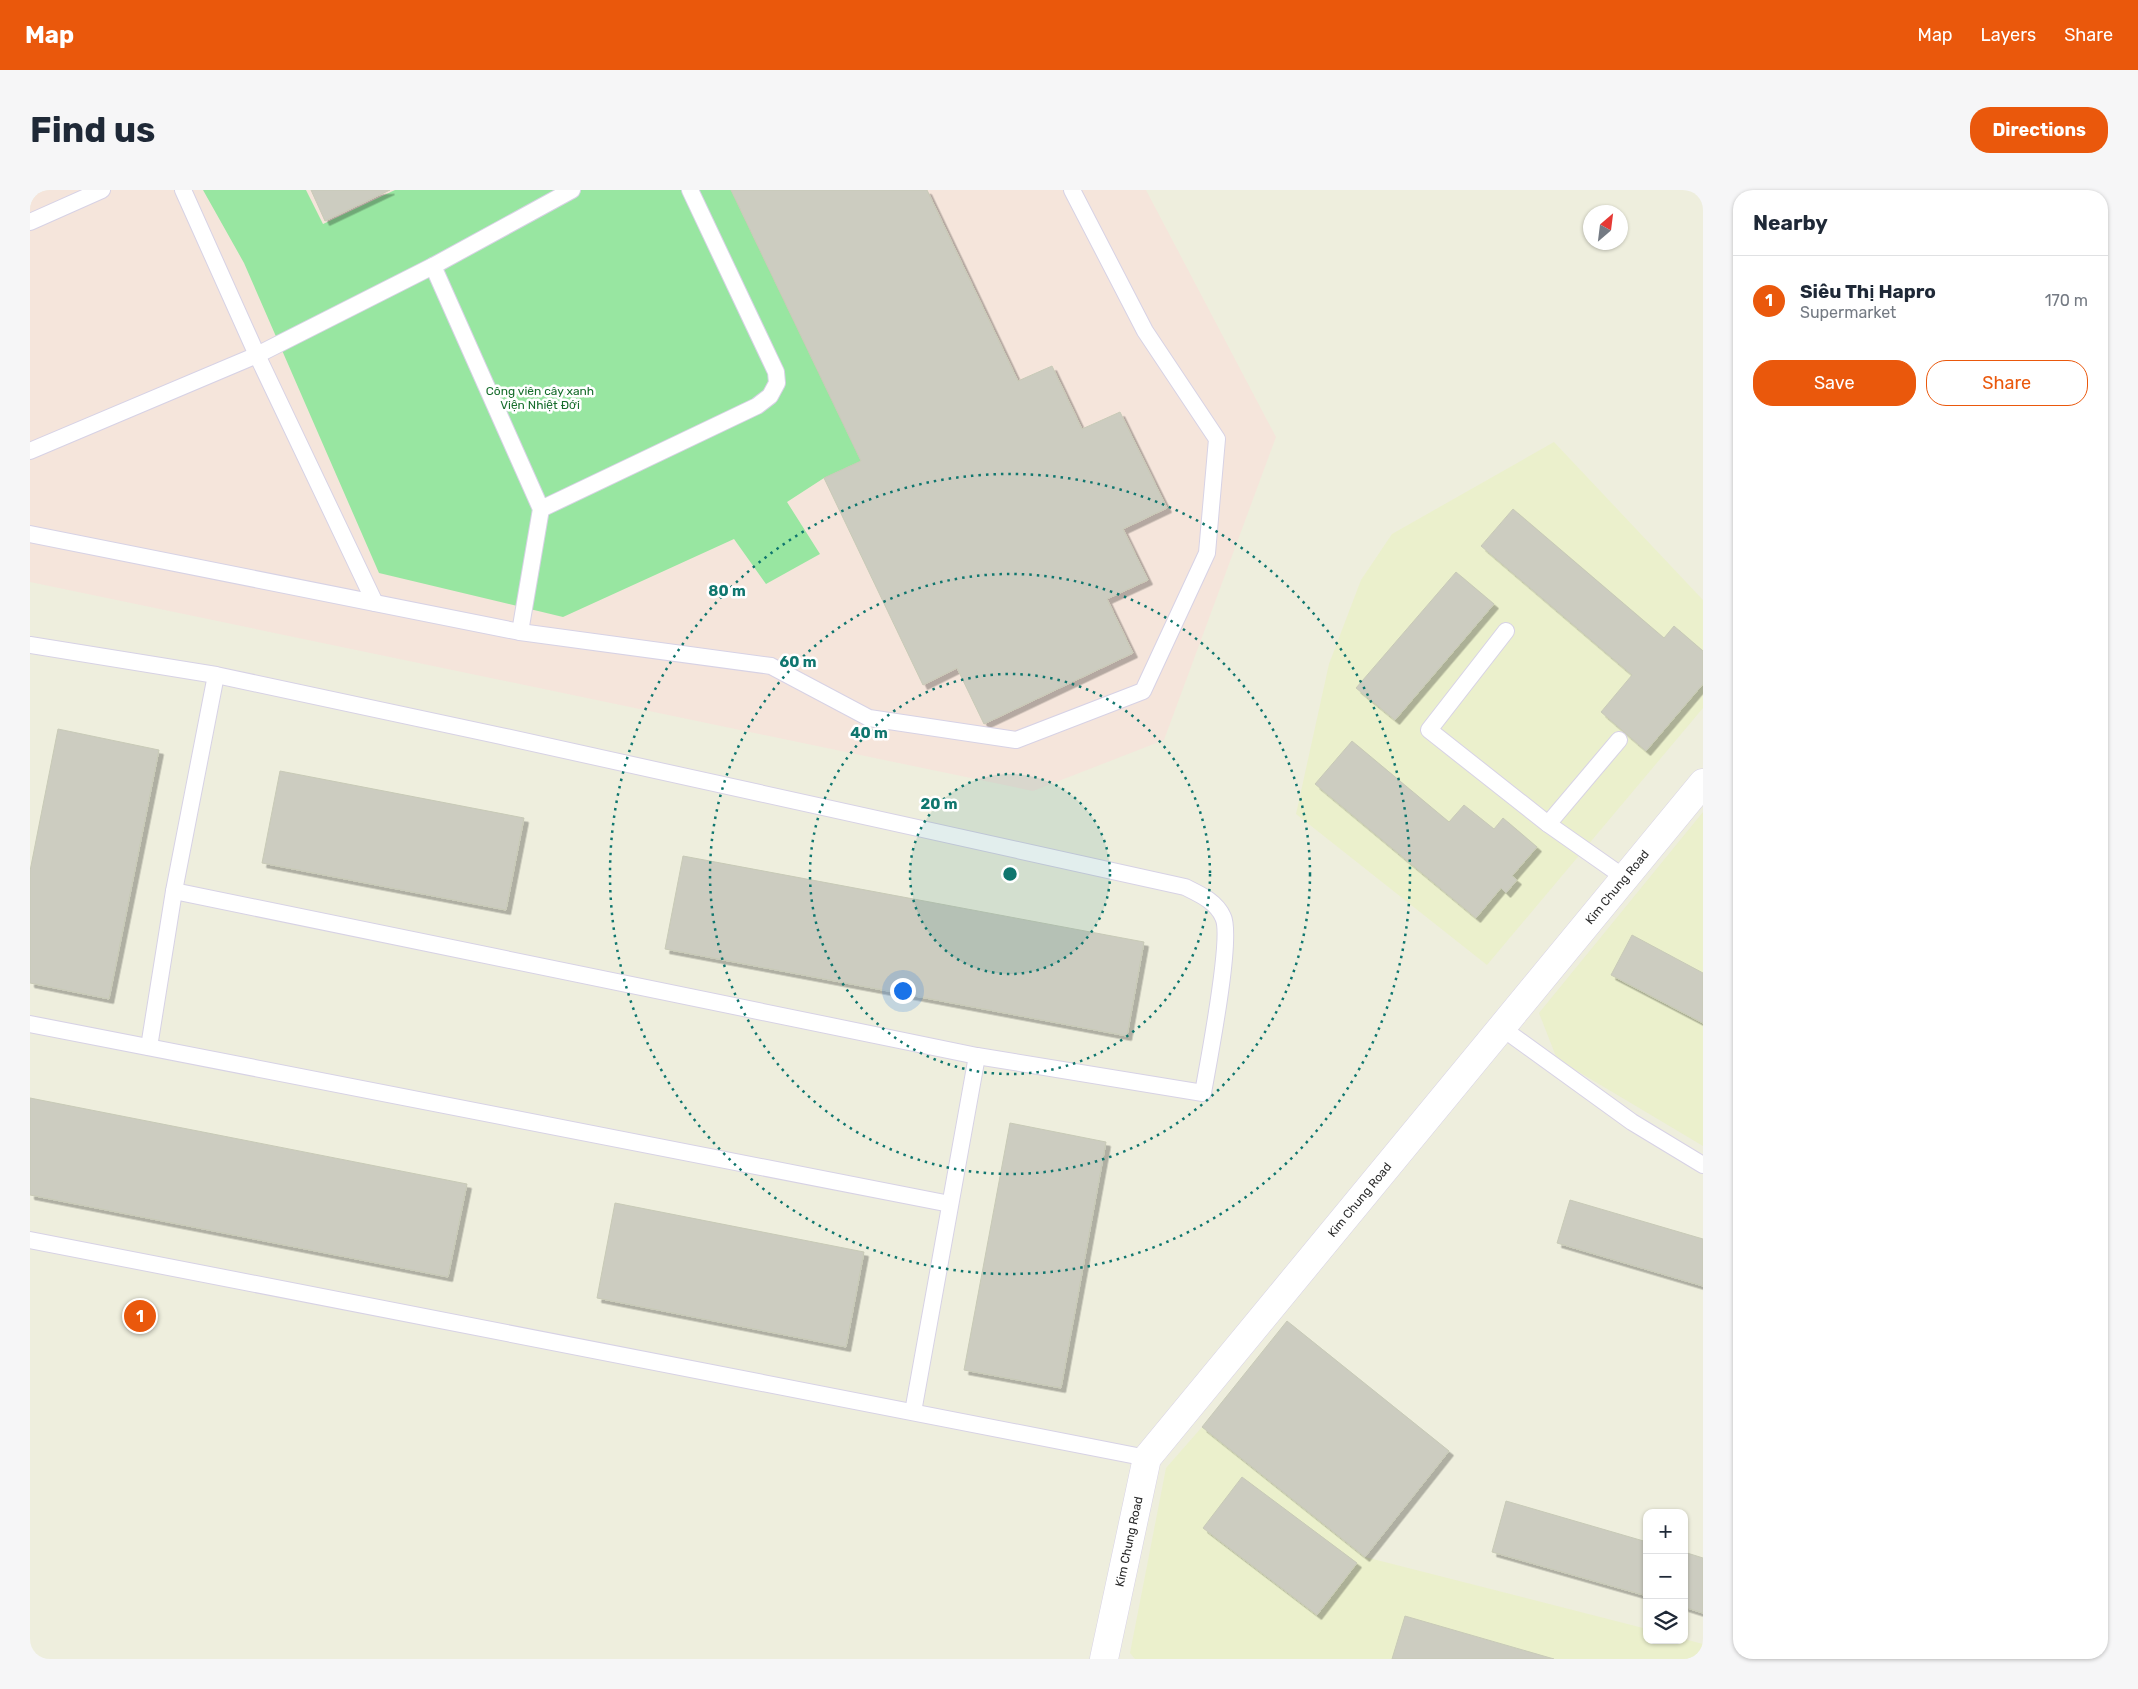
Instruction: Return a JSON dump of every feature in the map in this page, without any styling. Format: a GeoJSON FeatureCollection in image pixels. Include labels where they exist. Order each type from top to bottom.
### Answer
{"type":"FeatureCollection","features":[{"type":"Feature","properties":{"kind":"street","name":"Kim Chung Road"},"geometry":{"type":"LineString","coordinates":[[1104,1659],[1147,1458],[1703,783]]}},
{"type":"Feature","properties":{"kind":"lane"},"geometry":{"type":"LineString","coordinates":[[30,222],[102,190]]}},
{"type":"Feature","properties":{"kind":"lane"},"geometry":{"type":"LineString","coordinates":[[183,190],[257,355],[375,603]]}},
{"type":"Feature","properties":{"kind":"lane"},"geometry":{"type":"LineString","coordinates":[[30,451],[257,355],[433,266],[572,190]]}},
{"type":"Feature","properties":{"kind":"lane"},"geometry":{"type":"LineString","coordinates":[[541,509],[735,418],[770,396],[775,388],[777,383],[776,372],[690,190]]}},
{"type":"Feature","properties":{"kind":"lane"},"geometry":{"type":"LineString","coordinates":[[30,534],[520,632],[771,666],[869,718],[1016,740],[1143,691],[1207,553],[1217,439],[1145,331],[1072,190]]}},
{"type":"Feature","properties":{"kind":"lane"},"geometry":{"type":"LineString","coordinates":[[433,266],[541,509],[520,632]]}},
{"type":"Feature","properties":{"kind":"lane"},"geometry":{"type":"LineString","coordinates":[[1506,631],[1429,730],[1548,824],[1625,878]]}},
{"type":"Feature","properties":{"kind":"lane"},"geometry":{"type":"LineString","coordinates":[[30,646],[216,675],[1185,887],[1206,896],[1224,917],[1225,949],[1203,1093],[977,1056],[174,891]]}},
{"type":"Feature","properties":{"kind":"lane"},"geometry":{"type":"LineString","coordinates":[[149,1047],[174,891],[216,675]]}},
{"type":"Feature","properties":{"kind":"lane"},"geometry":{"type":"LineString","coordinates":[[1548,824],[1619,740]]}},
{"type":"Feature","properties":{"kind":"lane"},"geometry":{"type":"LineString","coordinates":[[30,1024],[950,1204]]}},
{"type":"Feature","properties":{"kind":"lane"},"geometry":{"type":"LineString","coordinates":[[1502,1028],[1632,1122],[1703,1165]]}},
{"type":"Feature","properties":{"kind":"lane"},"geometry":{"type":"LineString","coordinates":[[913,1412],[977,1056]]}},
{"type":"Feature","properties":{"kind":"lane"},"geometry":{"type":"LineString","coordinates":[[30,1240],[1147,1458]]}},
{"type":"Feature","properties":{"kind":"shaded area"},"geometry":{"type":"Polygon","coordinates":[[[30,190],[1146,190],[1276,437],[1164,740],[1033,791],[30,582],[30,190]]]}},
{"type":"Feature","properties":{"kind":"shaded area"},"geometry":{"type":"Polygon","coordinates":[[[1554,442],[1703,600],[1703,708],[1487,965],[1296,814],[1329,664],[1361,580],[1392,534],[1554,442]]]}},
{"type":"Feature","properties":{"kind":"shaded area"},"geometry":{"type":"Polygon","coordinates":[[[1703,812],[1703,1146],[1557,1059],[1539,1013],[1703,812]]]}},
{"type":"Feature","properties":{"kind":"shaded area"},"geometry":{"type":"Polygon","coordinates":[[[1202,1427],[1365,1557],[1643,1628],[1643,1644],[1688,1644],[1688,1640],[1703,1644],[1703,1659],[1135,1659],[1130,1653],[1166,1468],[1202,1427]]]}},
{"type":"Feature","properties":{"kind":"green space","name":"Công viên cây xanh Viện Nhiệt Đới"},"geometry":{"type":"Polygon","coordinates":[[[203,190],[306,190],[323,224],[395,190],[731,190],[861,461],[824,478],[787,502],[820,554],[766,584],[734,539],[563,617],[379,573],[244,263],[203,190]]]}},
{"type":"Feature","properties":{"kind":"building"},"geometry":{"type":"Polygon","coordinates":[[[311,190],[390,190],[325,221],[311,190]]]}},
{"type":"Feature","properties":{"kind":"building"},"geometry":{"type":"Polygon","coordinates":[[[731,190],[927,190],[1018,381],[1052,366],[1082,429],[1120,412],[1167,508],[1123,529],[1148,580],[1107,599],[1133,653],[984,724],[957,668],[923,685],[824,478],[861,461],[731,190]]]}},
{"type":"Feature","properties":{"kind":"building"},"geometry":{"type":"Polygon","coordinates":[[[1513,509],[1664,638],[1674,626],[1703,651],[1703,684],[1646,751],[1601,712],[1632,675],[1481,546],[1513,509]]]}},
{"type":"Feature","properties":{"kind":"building"},"geometry":{"type":"Polygon","coordinates":[[[1456,572],[1494,604],[1395,720],[1356,688],[1456,572]]]}},
{"type":"Feature","properties":{"kind":"building"},"geometry":{"type":"Polygon","coordinates":[[[58,729],[159,750],[109,999],[30,983],[30,871],[58,729]]]}},
{"type":"Feature","properties":{"kind":"building"},"geometry":{"type":"Polygon","coordinates":[[[1352,741],[1449,822],[1464,805],[1494,829],[1503,818],[1537,847],[1512,876],[1517,880],[1506,893],[1501,888],[1476,918],[1315,784],[1352,741]]]}},
{"type":"Feature","properties":{"kind":"building"},"geometry":{"type":"Polygon","coordinates":[[[280,771],[524,818],[506,910],[262,863],[280,771]]]}},
{"type":"Feature","properties":{"kind":"building"},"geometry":{"type":"Polygon","coordinates":[[[683,856],[1144,942],[1127,1036],[665,949],[683,856]]]}},
{"type":"Feature","properties":{"kind":"building"},"geometry":{"type":"Polygon","coordinates":[[[1632,935],[1703,973],[1703,1023],[1611,975],[1632,935]]]}},
{"type":"Feature","properties":{"kind":"building"},"geometry":{"type":"Polygon","coordinates":[[[30,1098],[467,1184],[448,1277],[30,1195],[30,1098]]]}},
{"type":"Feature","properties":{"kind":"building"},"geometry":{"type":"Polygon","coordinates":[[[1010,1123],[1106,1142],[1061,1388],[964,1370],[1010,1123]]]}},
{"type":"Feature","properties":{"kind":"building"},"geometry":{"type":"Polygon","coordinates":[[[1570,1200],[1703,1239],[1703,1286],[1557,1243],[1570,1200]]]}},
{"type":"Feature","properties":{"kind":"building"},"geometry":{"type":"Polygon","coordinates":[[[615,1203],[864,1252],[846,1347],[597,1298],[615,1203]]]}},
{"type":"Feature","properties":{"kind":"building"},"geometry":{"type":"Polygon","coordinates":[[[1287,1321],[1449,1451],[1365,1557],[1202,1427],[1287,1321]]]}},
{"type":"Feature","properties":{"kind":"building"},"geometry":{"type":"Polygon","coordinates":[[[1242,1477],[1357,1563],[1317,1615],[1203,1528],[1242,1477]]]}},
{"type":"Feature","properties":{"kind":"building"},"geometry":{"type":"Polygon","coordinates":[[[1506,1501],[1643,1541],[1643,1595],[1492,1552],[1506,1501]]]}},
{"type":"Feature","properties":{"kind":"building"},"geometry":{"type":"Polygon","coordinates":[[[1688,1553],[1703,1558],[1703,1613],[1688,1608],[1688,1553]]]}},
{"type":"Feature","properties":{"kind":"building"},"geometry":{"type":"Polygon","coordinates":[[[1405,1616],[1554,1659],[1392,1659],[1405,1616]]]}},
{"type":"Feature","properties":{"kind":"place","name":"Siêu Thị Hapro"},"geometry":{"type":"Point","coordinates":[140,1316]}}]}
